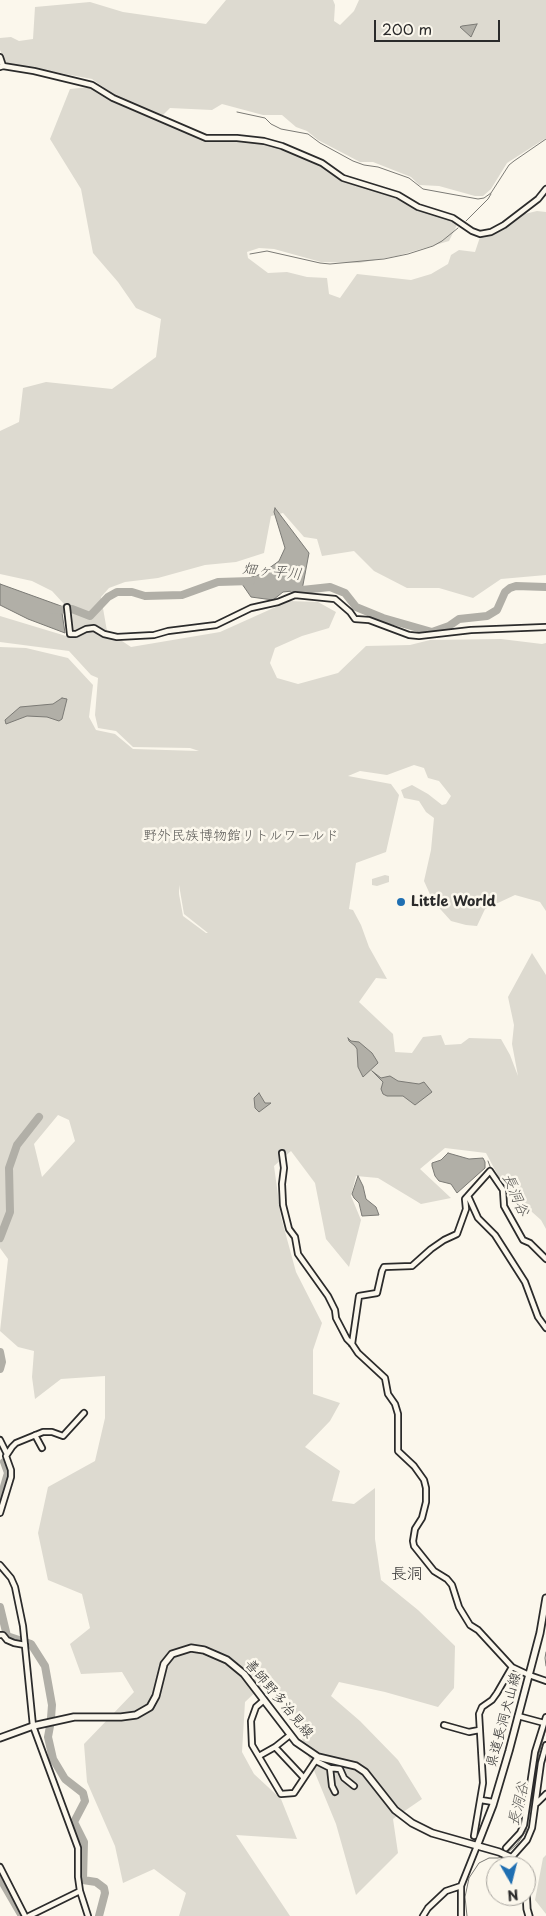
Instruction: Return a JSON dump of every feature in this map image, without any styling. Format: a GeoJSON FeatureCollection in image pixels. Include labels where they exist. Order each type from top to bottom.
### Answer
{"type":"FeatureCollection","features":[{"type":"Feature","properties":{"kind":"main road","name":"県道長洞犬山線"},"geometry":{"type":"LineString","coordinates":[[477,1846],[494,1802],[529,1675],[543,1633],[546,1598]]}},
{"type":"Feature","properties":{"kind":"main road","name":"善師野多治見線"},"geometry":{"type":"LineString","coordinates":[[0,1738],[33,1726],[74,1716],[136,1716],[150,1707],[156,1696],[164,1664],[172,1654],[191,1648],[204,1650],[216,1654],[236,1666],[249,1679],[290,1735],[317,1759],[356,1766],[365,1772],[395,1810],[412,1823],[432,1833],[508,1856]]}},
{"type":"Feature","properties":{"kind":"street"},"geometry":{"type":"LineString","coordinates":[[0,57],[1,66],[34,71],[92,85],[113,98],[206,138],[238,138],[264,141],[282,146],[322,163],[343,178],[398,195],[418,207],[453,218],[476,233],[485,234],[498,228],[538,199],[546,189]]}},
{"type":"Feature","properties":{"kind":"street"},"geometry":{"type":"LineString","coordinates":[[67,610],[70,634],[94,628],[104,634],[117,637],[138,637],[184,628],[216,625],[251,608],[278,602],[295,595],[335,599],[355,619],[369,620],[419,636],[471,630],[546,627]]}},
{"type":"Feature","properties":{"kind":"street"},"geometry":{"type":"LineString","coordinates":[[282,1153],[284,1168],[282,1184],[283,1206],[288,1229],[295,1237],[298,1254],[328,1296],[335,1310],[336,1318],[347,1339],[358,1354],[385,1378],[388,1394],[395,1404],[398,1414],[398,1451],[420,1473],[426,1488],[425,1510],[414,1529],[414,1546],[434,1571],[452,1585],[459,1607],[470,1625],[478,1630],[512,1667],[546,1681]]}},
{"type":"Feature","properties":{"kind":"street"},"geometry":{"type":"LineString","coordinates":[[352,1344],[359,1296],[377,1293],[384,1267],[412,1266],[444,1240],[456,1234],[466,1209],[465,1199],[490,1171],[503,1190],[504,1206],[523,1240],[530,1243],[546,1259]]}},
{"type":"Feature","properties":{"kind":"street"},"geometry":{"type":"LineString","coordinates":[[468,1196],[478,1218],[495,1235],[525,1282],[538,1317],[546,1328]]}},
{"type":"Feature","properties":{"kind":"street"},"geometry":{"type":"LineString","coordinates":[[0,1460],[7,1456],[16,1443],[35,1435],[52,1432],[63,1436],[84,1413]]}},
{"type":"Feature","properties":{"kind":"street"},"geometry":{"type":"LineString","coordinates":[[35,1435],[42,1448]]}},
{"type":"Feature","properties":{"kind":"street"},"geometry":{"type":"LineString","coordinates":[[0,1440],[11,1470],[11,1477],[0,1513]]}},
{"type":"Feature","properties":{"kind":"street"},"geometry":{"type":"LineString","coordinates":[[0,1565],[11,1578],[15,1587],[25,1643],[33,1726],[78,1848],[80,1891],[88,1916]]}},
{"type":"Feature","properties":{"kind":"street"},"geometry":{"type":"LineString","coordinates":[[0,1635],[14,1643],[25,1643]]}},
{"type":"Feature","properties":{"kind":"street"},"geometry":{"type":"LineString","coordinates":[[474,1836],[483,1783],[479,1730],[480,1710],[497,1693],[512,1667]]}},
{"type":"Feature","properties":{"kind":"street"},"geometry":{"type":"LineString","coordinates":[[264,1700],[256,1707],[251,1721],[252,1745],[281,1794],[294,1794],[317,1759],[330,1768],[340,1769],[344,1778],[354,1786]]}},
{"type":"Feature","properties":{"kind":"street"},"geometry":{"type":"LineString","coordinates":[[518,1716],[544,1723]]}},
{"type":"Feature","properties":{"kind":"street"},"geometry":{"type":"LineString","coordinates":[[506,1848],[522,1830],[528,1804],[535,1752],[546,1717]]}},
{"type":"Feature","properties":{"kind":"street"},"geometry":{"type":"LineString","coordinates":[[444,1725],[469,1732],[479,1730]]}},
{"type":"Feature","properties":{"kind":"street"},"geometry":{"type":"LineString","coordinates":[[259,1756],[275,1747],[290,1735]]}},
{"type":"Feature","properties":{"kind":"street"},"geometry":{"type":"LineString","coordinates":[[511,1856],[527,1840],[532,1828],[541,1763],[546,1745]]}},
{"type":"Feature","properties":{"kind":"street"},"geometry":{"type":"LineString","coordinates":[[275,1747],[304,1778]]}},
{"type":"Feature","properties":{"kind":"street"},"geometry":{"type":"LineString","coordinates":[[330,1768],[332,1786],[335,1792]]}},
{"type":"Feature","properties":{"kind":"street"},"geometry":{"type":"LineString","coordinates":[[535,1806],[538,1800],[546,1794]]}},
{"type":"Feature","properties":{"kind":"street"},"geometry":{"type":"LineString","coordinates":[[481,1800],[494,1802]]}},
{"type":"Feature","properties":{"kind":"street"},"geometry":{"type":"LineString","coordinates":[[528,1804],[535,1806]]}},
{"type":"Feature","properties":{"kind":"street"},"geometry":{"type":"LineString","coordinates":[[455,1916],[460,1913],[460,1886],[477,1846]]}},
{"type":"Feature","properties":{"kind":"street"},"geometry":{"type":"LineString","coordinates":[[0,1867],[25,1916]]}},
{"type":"Feature","properties":{"kind":"street"},"geometry":{"type":"LineString","coordinates":[[423,1916],[428,1908],[446,1891],[460,1886]]}},
{"type":"Feature","properties":{"kind":"street"},"geometry":{"type":"LineString","coordinates":[[29,1916],[80,1891]]}},
{"type":"Feature","properties":{"kind":"green space"},"geometry":{"type":"Polygon","coordinates":[[[226,0],[333,0],[335,5],[334,21],[340,25],[354,11],[359,0],[546,0],[546,138],[507,163],[491,189],[483,196],[475,196],[439,186],[419,185],[411,177],[373,162],[360,162],[318,140],[307,131],[296,127],[282,115],[263,115],[222,104],[212,110],[170,108],[162,116],[117,97],[92,79],[6,63],[0,50],[0,38],[11,37],[19,41],[33,39],[35,7],[90,2],[123,12],[206,24],[226,0]]]}},
{"type":"Feature","properties":{"kind":"green space","name":"野外民族博物館リトルワールド"},"geometry":{"type":"Polygon","coordinates":[[[90,87],[113,102],[205,141],[238,140],[268,144],[321,164],[342,180],[380,191],[418,209],[453,221],[457,225],[449,241],[397,256],[359,263],[321,262],[274,249],[259,248],[247,252],[248,258],[268,273],[287,272],[307,277],[327,278],[329,294],[340,298],[357,274],[411,280],[431,274],[448,264],[451,255],[459,250],[475,252],[480,237],[500,230],[520,215],[537,211],[546,212],[546,575],[501,579],[473,598],[439,588],[407,588],[374,571],[354,551],[322,556],[317,539],[304,537],[283,513],[271,516],[264,553],[236,562],[205,565],[158,578],[125,582],[109,588],[101,597],[107,631],[131,647],[220,632],[289,601],[318,602],[336,612],[329,628],[302,636],[275,648],[270,663],[277,678],[298,684],[338,673],[366,646],[410,645],[430,640],[501,639],[546,643],[546,911],[540,902],[515,895],[485,909],[477,926],[451,921],[433,901],[424,881],[431,850],[434,818],[426,812],[419,801],[404,798],[401,790],[412,785],[442,805],[446,804],[451,796],[439,781],[428,778],[424,768],[414,765],[387,775],[360,771],[348,776],[391,784],[399,795],[386,852],[356,863],[349,909],[353,910],[369,947],[387,979],[376,978],[359,1002],[393,1034],[395,1052],[412,1053],[423,1037],[441,1035],[445,1045],[461,1044],[469,1038],[501,1039],[518,1076],[512,1044],[514,1025],[508,997],[532,953],[546,975],[546,1229],[541,1220],[504,1187],[486,1153],[445,1148],[420,1169],[451,1198],[421,1204],[378,1178],[356,1176],[351,1196],[361,1220],[349,1267],[326,1239],[315,1183],[291,1151],[274,1166],[281,1217],[296,1272],[322,1323],[313,1350],[313,1394],[340,1403],[330,1421],[305,1447],[340,1471],[332,1501],[354,1504],[375,1488],[375,1539],[381,1580],[418,1610],[455,1646],[454,1688],[438,1707],[385,1692],[339,1682],[331,1696],[360,1721],[398,1760],[422,1799],[393,1819],[398,1853],[356,1895],[336,1824],[306,1751],[289,1699],[265,1683],[245,1702],[242,1752],[254,1774],[281,1799],[297,1839],[236,1835],[290,1916],[179,1916],[186,1893],[154,1869],[123,1883],[115,1846],[87,1782],[84,1744],[134,1692],[122,1672],[81,1674],[70,1644],[90,1628],[82,1594],[48,1580],[38,1533],[48,1487],[95,1461],[105,1418],[105,1376],[61,1379],[35,1399],[32,1377],[34,1351],[18,1347],[0,1331],[8,1259],[0,1248],[0,647],[26,648],[68,658],[93,685],[89,717],[96,730],[115,734],[133,749],[199,751],[190,748],[133,747],[116,731],[98,728],[95,715],[98,678],[91,675],[69,651],[0,642],[0,616],[66,636],[70,606],[64,604],[52,591],[32,581],[0,574],[0,431],[19,422],[23,388],[46,382],[112,389],[156,357],[161,319],[136,308],[118,282],[93,253],[81,189],[50,139],[70,89],[90,87]],[[179,885],[183,916],[208,933],[184,914],[179,885]],[[58,1115],[34,1144],[42,1177],[75,1141],[69,1120],[58,1115]]]}},
{"type":"Feature","properties":{"kind":"green space"},"geometry":{"type":"Polygon","coordinates":[[[385,875],[389,876],[389,882],[377,886],[372,885],[372,879],[385,875]]]}},
{"type":"Feature","properties":{"kind":"green space"},"geometry":{"type":"Polygon","coordinates":[[[546,1855],[546,1914],[536,1901],[543,1858],[546,1855]]]}},
{"type":"Feature","properties":{"kind":"water"},"geometry":{"type":"Polygon","coordinates":[[[477,24],[471,37],[460,27],[462,26],[477,24]]]}},
{"type":"Feature","properties":{"kind":"water"},"geometry":{"type":"Polygon","coordinates":[[[275,508],[309,553],[302,590],[283,592],[273,600],[251,597],[240,581],[261,574],[279,561],[285,548],[274,512],[275,508]]]}},
{"type":"Feature","properties":{"kind":"water"},"geometry":{"type":"Polygon","coordinates":[[[0,584],[61,606],[65,633],[28,619],[0,605],[0,584]]]}},
{"type":"Feature","properties":{"kind":"water"},"geometry":{"type":"Polygon","coordinates":[[[62,698],[67,699],[62,719],[59,721],[47,717],[27,716],[6,724],[5,720],[20,707],[53,704],[62,698]]]}},
{"type":"Feature","properties":{"kind":"water"},"geometry":{"type":"Polygon","coordinates":[[[348,1038],[351,1041],[359,1042],[372,1053],[378,1063],[363,1077],[358,1067],[357,1049],[348,1038]]]}},
{"type":"Feature","properties":{"kind":"water"},"geometry":{"type":"Polygon","coordinates":[[[372,1071],[381,1078],[390,1076],[398,1081],[419,1084],[424,1082],[432,1092],[415,1105],[403,1096],[387,1096],[383,1094],[381,1089],[383,1082],[372,1071]]]}},
{"type":"Feature","properties":{"kind":"water"},"geometry":{"type":"Polygon","coordinates":[[[259,1093],[265,1103],[271,1103],[259,1112],[255,1108],[254,1098],[259,1093]]]}},
{"type":"Feature","properties":{"kind":"water"},"geometry":{"type":"Polygon","coordinates":[[[448,1153],[469,1159],[483,1158],[485,1162],[485,1168],[457,1193],[451,1184],[439,1181],[435,1176],[432,1166],[432,1163],[441,1160],[448,1153]]]}},
{"type":"Feature","properties":{"kind":"water"},"geometry":{"type":"Polygon","coordinates":[[[358,1176],[366,1199],[376,1207],[379,1215],[362,1216],[359,1203],[352,1194],[358,1176]]]}},
{"type":"Feature","properties":{"kind":"waterway"},"geometry":{"type":"LineString","coordinates":[[237,112],[265,118],[271,124],[281,129],[308,134],[320,143],[353,161],[378,167],[409,178],[423,189],[478,199],[484,198],[491,193],[509,165],[546,139]]}},
{"type":"Feature","properties":{"kind":"waterway"},"geometry":{"type":"LineString","coordinates":[[466,221],[491,194]]}},
{"type":"Feature","properties":{"kind":"waterway"},"geometry":{"type":"LineString","coordinates":[[250,254],[267,251],[330,264],[384,259],[433,246],[458,228]]}},
{"type":"Feature","properties":{"kind":"waterway","name":"畑ヶ平川"},"geometry":{"type":"LineString","coordinates":[[53,610],[72,609],[90,616],[108,597],[117,592],[132,592],[145,596],[182,595],[218,582],[251,581]]}},
{"type":"Feature","properties":{"kind":"waterway","name":"畑ヶ平川"},"geometry":{"type":"LineString","coordinates":[[294,588],[302,590],[330,587],[345,593],[356,607],[383,618],[432,632],[449,626],[459,619],[487,616],[497,610],[505,592],[510,588],[516,586],[546,587]]}},
{"type":"Feature","properties":{"kind":"waterway"},"geometry":{"type":"LineString","coordinates":[[0,1238],[10,1212],[9,1168],[17,1145],[39,1117]]}},
{"type":"Feature","properties":{"kind":"waterway","name":"長洞谷"},"geometry":{"type":"LineString","coordinates":[[488,1161],[501,1184]]}},
{"type":"Feature","properties":{"kind":"waterway","name":"長洞谷"},"geometry":{"type":"LineString","coordinates":[[518,1226],[521,1233]]}},
{"type":"Feature","properties":{"kind":"waterway","name":"長洞谷"},"geometry":{"type":"LineString","coordinates":[[529,1240],[541,1249],[546,1256]]}},
{"type":"Feature","properties":{"kind":"waterway"},"geometry":{"type":"LineString","coordinates":[[0,1352],[2,1362],[0,1369]]}},
{"type":"Feature","properties":{"kind":"waterway"},"geometry":{"type":"LineString","coordinates":[[0,1500],[8,1473],[4,1462]]}},
{"type":"Feature","properties":{"kind":"waterway"},"geometry":{"type":"LineString","coordinates":[[0,1607],[7,1636],[31,1644],[45,1666],[52,1705],[51,1718]]}},
{"type":"Feature","properties":{"kind":"waterway","name":"長洞谷"},"geometry":{"type":"LineString","coordinates":[[546,1652],[546,1666]]}},
{"type":"Feature","properties":{"kind":"waterway"},"geometry":{"type":"LineString","coordinates":[[50,1726],[48,1737],[53,1759],[65,1779],[83,1793],[85,1801],[74,1822],[84,1842],[83,1880],[96,1882],[104,1888],[105,1893],[99,1916]]}},
{"type":"Feature","properties":{"kind":"waterway","name":"長洞谷"},"geometry":{"type":"LineString","coordinates":[[506,1854],[517,1844],[526,1831],[537,1760],[546,1729]]}},
{"type":"Feature","properties":{"kind":"waterway","name":"長洞谷"},"geometry":{"type":"LineString","coordinates":[[467,1916],[465,1897],[469,1878],[479,1863],[486,1860]]}},
{"type":"Feature","properties":{"kind":"waterway"},"geometry":{"type":"LineString","coordinates":[[0,1878],[22,1916]]}},
{"type":"Feature","properties":{"kind":"place","name":"Little World"},"geometry":{"type":"Point","coordinates":[401,902]}},
{"type":"Feature","properties":{"kind":"district","name":"長洞"},"geometry":{"type":"Point","coordinates":[407,1575]}}]}
